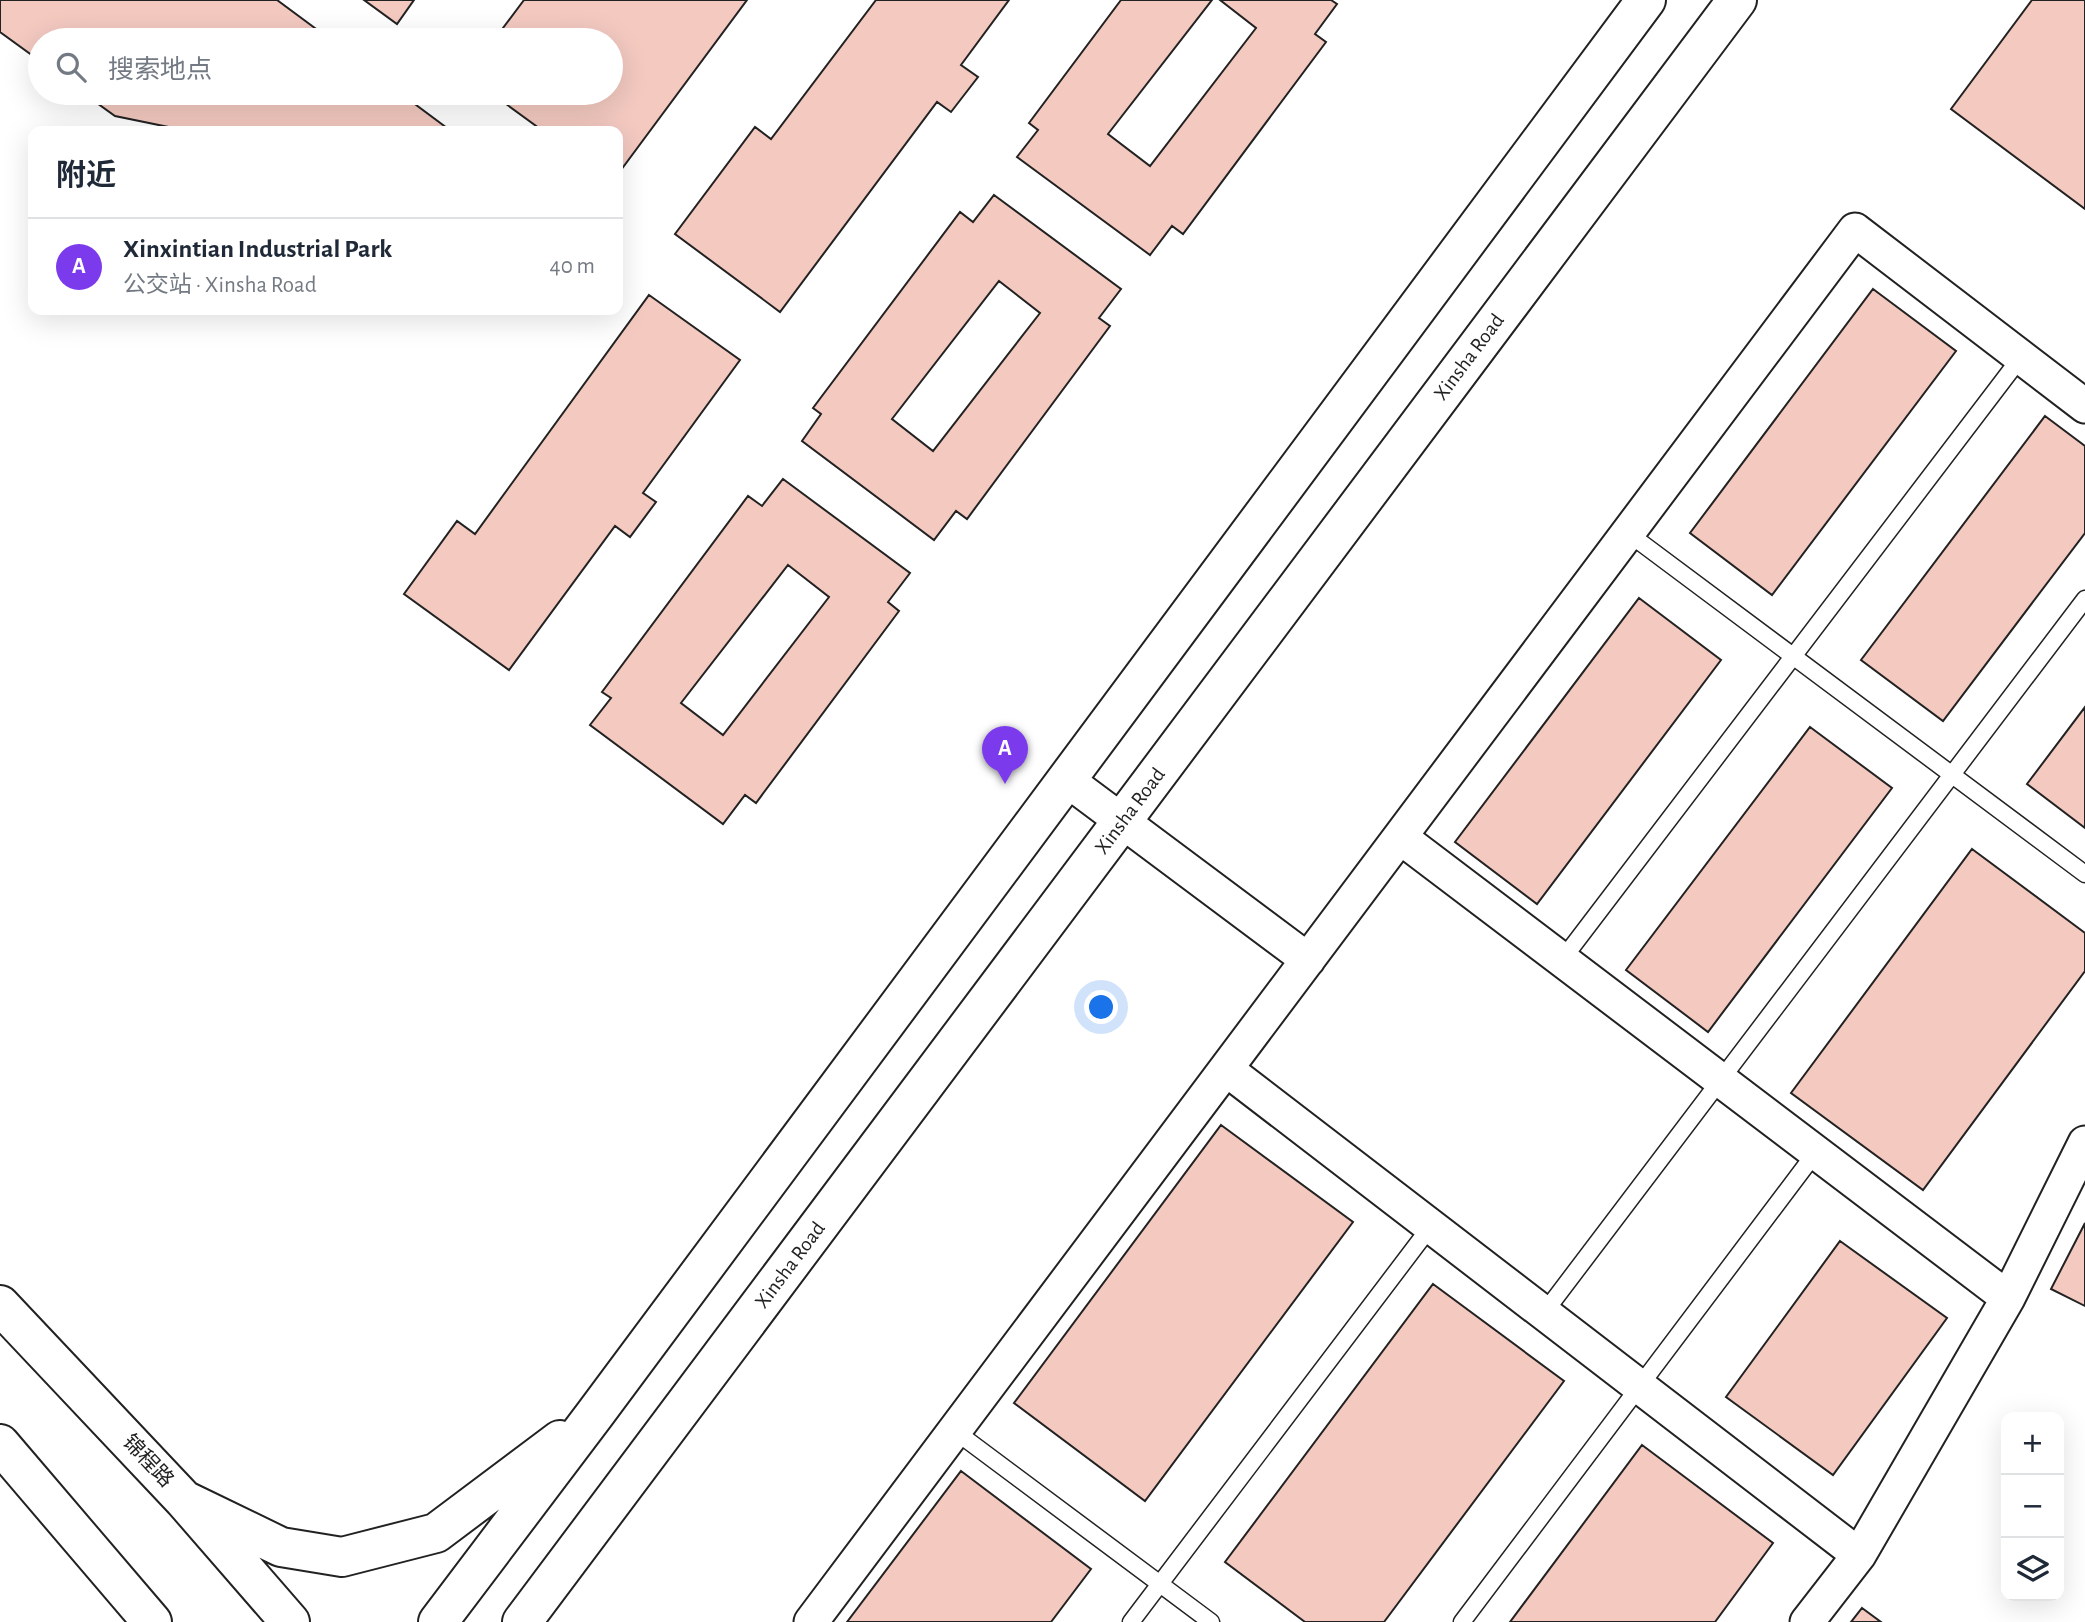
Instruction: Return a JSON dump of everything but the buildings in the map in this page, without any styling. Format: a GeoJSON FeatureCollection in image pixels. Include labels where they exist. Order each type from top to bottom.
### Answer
{"type":"FeatureCollection","features":[{"type":"Feature","properties":{"kind":"main road"},"geometry":{"type":"LineString","coordinates":[[438,1622],[1646,0]]}},
{"type":"Feature","properties":{"kind":"main road","name":"Xinsha Road"},"geometry":{"type":"LineString","coordinates":[[528,1617],[1737,0]]}},
{"type":"Feature","properties":{"kind":"main road","name":"锦程路"},"geometry":{"type":"LineString","coordinates":[[0,1305],[184,1500],[290,1622]]}},
{"type":"Feature","properties":{"kind":"main road"},"geometry":{"type":"LineString","coordinates":[[184,1500],[281,1547],[342,1557],[436,1534],[595,1414]]}},
{"type":"Feature","properties":{"kind":"main road"},"geometry":{"type":"LineString","coordinates":[[0,1444],[152,1622]]}},
{"type":"Feature","properties":{"kind":"street"},"geometry":{"type":"LineString","coordinates":[[811,1622],[1855,230],[2085,406]]}},
{"type":"Feature","properties":{"kind":"street"},"geometry":{"type":"LineString","coordinates":[[1067,780],[1308,960]]}},
{"type":"Feature","properties":{"kind":"street"},"geometry":{"type":"LineString","coordinates":[[1400,837],[2008,1297]]}},
{"type":"Feature","properties":{"kind":"street"},"geometry":{"type":"LineString","coordinates":[[1226,1069],[1859,1555]]}},
{"type":"Feature","properties":{"kind":"street"},"geometry":{"type":"LineString","coordinates":[[1807,1622],[1859,1555],[2008,1297],[2085,1143]]}},
{"type":"Feature","properties":{"kind":"lane"},"geometry":{"type":"LineString","coordinates":[[1562,960],[2021,357]]}},
{"type":"Feature","properties":{"kind":"lane"},"geometry":{"type":"LineString","coordinates":[[1628,533],[2085,874]]}},
{"type":"Feature","properties":{"kind":"lane"},"geometry":{"type":"LineString","coordinates":[[1544,1313],[2085,599]]}},
{"type":"Feature","properties":{"kind":"lane"},"geometry":{"type":"LineString","coordinates":[[1462,1622],[1816,1152]]}},
{"type":"Feature","properties":{"kind":"lane"},"geometry":{"type":"LineString","coordinates":[[1131,1622],[1431,1226]]}},
{"type":"Feature","properties":{"kind":"lane"},"geometry":{"type":"LineString","coordinates":[[955,1431],[1211,1622]]}},
{"type":"Feature","properties":{"kind":"place","name":"Xinxintian Industrial Park"},"geometry":{"type":"Point","coordinates":[1005,784]}}]}
